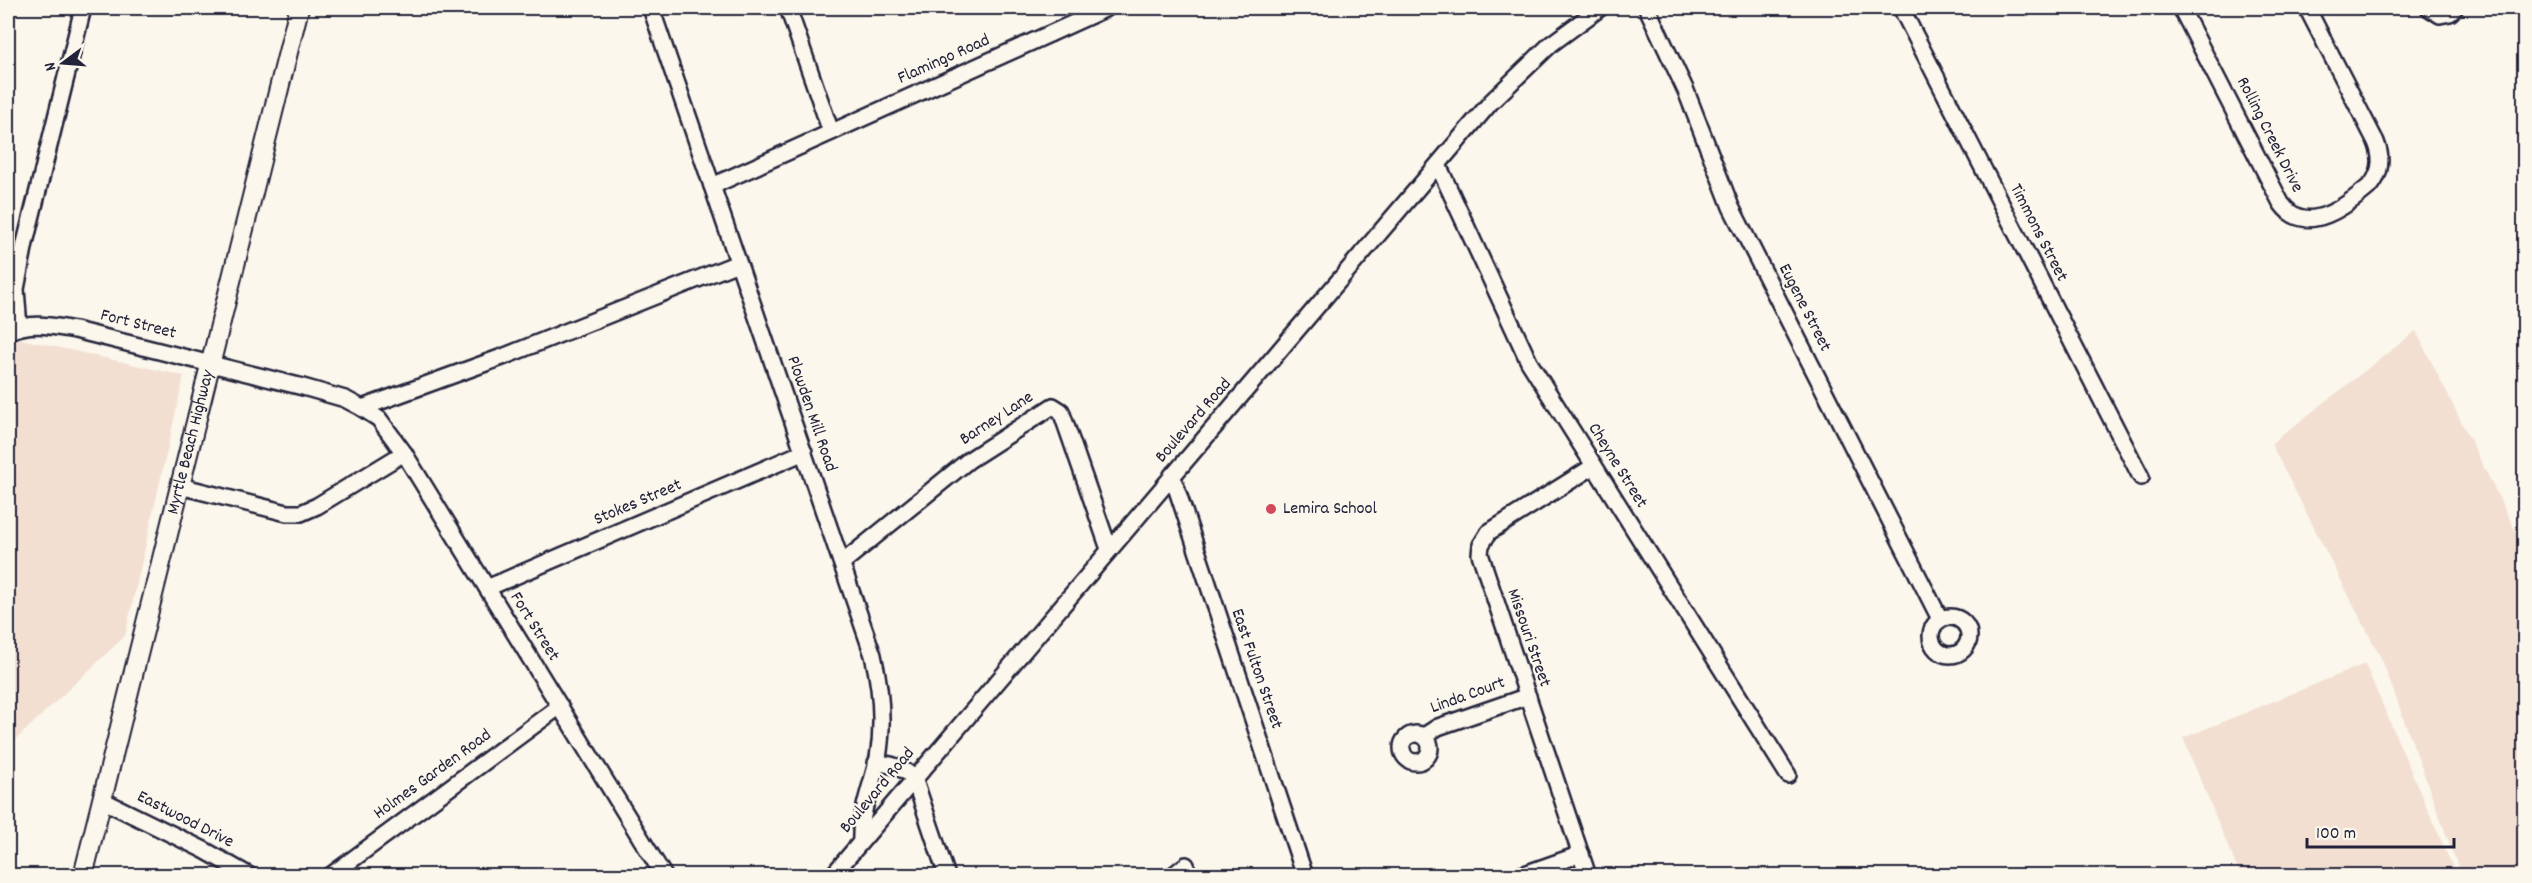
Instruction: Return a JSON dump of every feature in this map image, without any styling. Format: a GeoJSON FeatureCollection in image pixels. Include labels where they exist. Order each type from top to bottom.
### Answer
{"type":"FeatureCollection","features":[{"type":"Feature","properties":{"kind":"main road","name":"Myrtle Beach Highway"},"geometry":{"type":"LineString","coordinates":[[83,876],[299,8]]}},
{"type":"Feature","properties":{"kind":"street"},"geometry":{"type":"LineString","coordinates":[[13,329],[16,289],[24,243],[82,8]]}},
{"type":"Feature","properties":{"kind":"street","name":"Plowden Mill Road"},"geometry":{"type":"LineString","coordinates":[[651,8],[842,563],[879,679],[881,714],[876,763],[860,823],[861,840]]}},
{"type":"Feature","properties":{"kind":"street"},"geometry":{"type":"LineString","coordinates":[[788,8],[831,132]]}},
{"type":"Feature","properties":{"kind":"street","name":"Flamingo Road"},"geometry":{"type":"LineString","coordinates":[[712,186],[1107,8]]}},
{"type":"Feature","properties":{"kind":"street","name":"Eugene Street"},"geometry":{"type":"LineString","coordinates":[[1647,8],[1686,91],[1731,207],[1940,619]]}},
{"type":"Feature","properties":{"kind":"street","name":"Timmons Street"},"geometry":{"type":"LineString","coordinates":[[1901,8],[2141,477]]}},
{"type":"Feature","properties":{"kind":"street","name":"Rolling Creek Drive"},"geometry":{"type":"LineString","coordinates":[[2181,8],[2281,203],[2286,210],[2296,216],[2315,219],[2329,214],[2367,188],[2376,178],[2381,159],[2376,142],[2307,8]]}},
{"type":"Feature","properties":{"kind":"street"},"geometry":{"type":"LineString","coordinates":[[2429,8],[2440,15],[2450,13],[2455,8]]}},
{"type":"Feature","properties":{"kind":"street","name":"Boulevard Road"},"geometry":{"type":"LineString","coordinates":[[832,876],[1491,102],[1590,10]]}},
{"type":"Feature","properties":{"kind":"street","name":"Cheyne Street"},"geometry":{"type":"LineString","coordinates":[[1438,165],[1529,362],[1788,775]]}},
{"type":"Feature","properties":{"kind":"street"},"geometry":{"type":"LineString","coordinates":[[362,408],[505,356],[738,263]]}},
{"type":"Feature","properties":{"kind":"street","name":"Fort Street"},"geometry":{"type":"LineString","coordinates":[[13,329],[46,325],[75,330],[210,363],[345,399],[380,419],[404,453],[664,876]]}},
{"type":"Feature","properties":{"kind":"street","name":"Barney Lane"},"geometry":{"type":"LineString","coordinates":[[842,563],[969,460],[1053,406],[1061,411],[1109,549]]}},
{"type":"Feature","properties":{"kind":"street","name":"Stokes Street"},"geometry":{"type":"LineString","coordinates":[[487,588],[804,452]]}},
{"type":"Feature","properties":{"kind":"street"},"geometry":{"type":"LineString","coordinates":[[180,486],[287,513],[301,513],[404,453]]}},
{"type":"Feature","properties":{"kind":"street","name":"Missouri Street"},"geometry":{"type":"LineString","coordinates":[[1588,876],[1481,559],[1481,545],[1489,532],[1594,466]]}},
{"type":"Feature","properties":{"kind":"street","name":"East Fulton Street"},"geometry":{"type":"LineString","coordinates":[[1172,475],[1305,876]]}},
{"type":"Feature","properties":{"kind":"street","name":"Linda Court"},"geometry":{"type":"LineString","coordinates":[[1424,736],[1438,727],[1528,696]]}},
{"type":"Feature","properties":{"kind":"street","name":"Holmes Garden Road"},"geometry":{"type":"LineString","coordinates":[[330,876],[560,706]]}},
{"type":"Feature","properties":{"kind":"street"},"geometry":{"type":"LineString","coordinates":[[876,763],[893,765],[906,770],[914,778],[946,876]]}},
{"type":"Feature","properties":{"kind":"street","name":"Eastwood Drive"},"geometry":{"type":"LineString","coordinates":[[102,800],[204,850],[250,876]]}},
{"type":"Feature","properties":{"kind":"street"},"geometry":{"type":"LineString","coordinates":[[1519,876],[1581,854]]}},
{"type":"Feature","properties":{"kind":"street"},"geometry":{"type":"LineString","coordinates":[[1172,876],[1186,865]]}},
{"type":"Feature","properties":{"kind":"shaded area"},"geometry":{"type":"Polygon","coordinates":[[[2416,331],[2524,548],[2524,875],[2461,875],[2382,660],[2271,444],[2416,331]]]}},
{"type":"Feature","properties":{"kind":"shaded area"},"geometry":{"type":"Polygon","coordinates":[[[17,338],[184,376],[125,636],[8,747],[8,343],[17,338]]]}},
{"type":"Feature","properties":{"kind":"shaded area"},"geometry":{"type":"Polygon","coordinates":[[[2365,664],[2456,875],[2240,875],[2183,738],[2365,664]]]}},
{"type":"Feature","properties":{"kind":"place","name":"Lemira School"},"geometry":{"type":"Point","coordinates":[1271,509]}}]}
